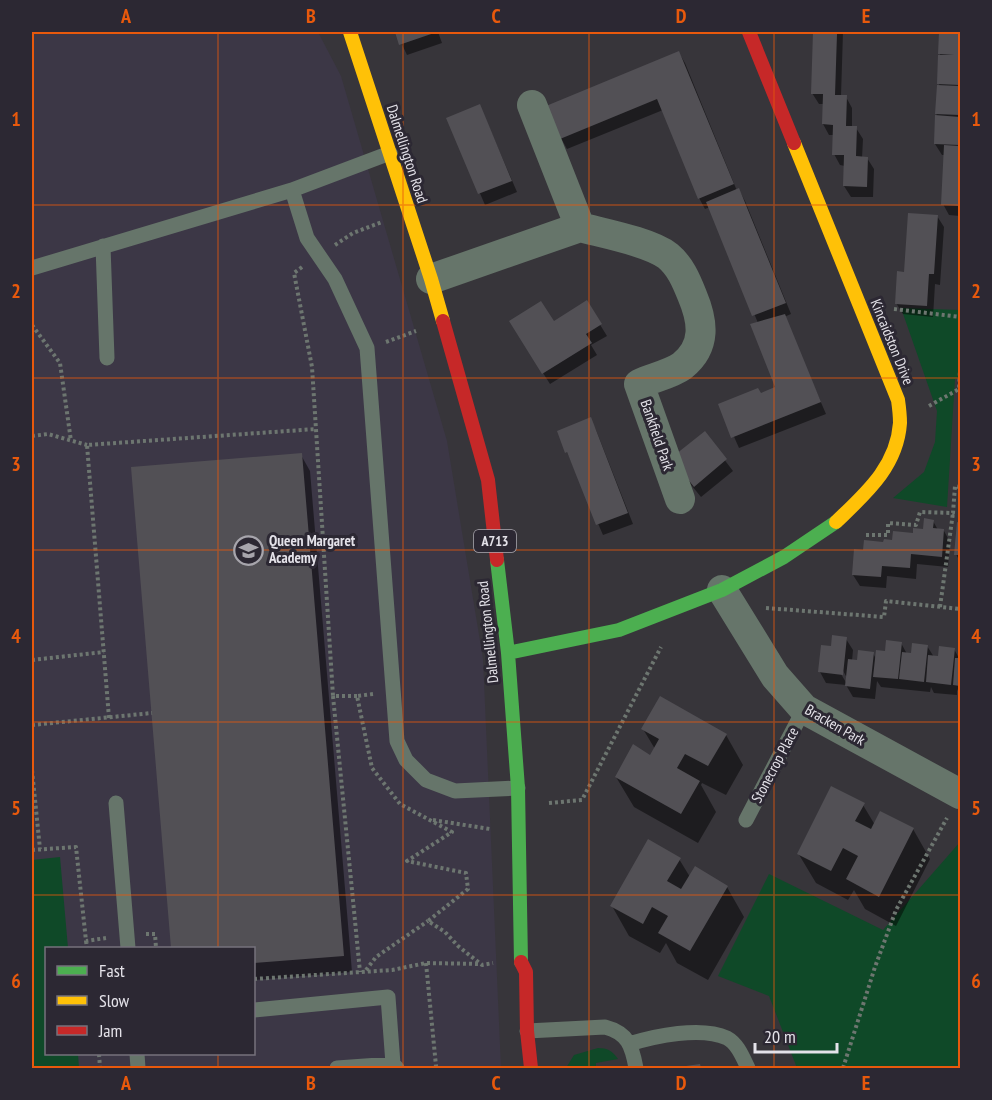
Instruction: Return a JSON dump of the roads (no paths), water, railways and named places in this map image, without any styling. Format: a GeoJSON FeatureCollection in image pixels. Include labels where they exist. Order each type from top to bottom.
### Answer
{"type":"FeatureCollection","features":[{"type":"Feature","properties":{"kind":"main road","name":"Dalmellington Road"},"geometry":{"type":"LineString","coordinates":[[350,32],[431,279],[488,480],[508,653],[518,788],[520,960],[526,972],[527,1031],[531,1068]]}},
{"type":"Feature","properties":{"kind":"main road","name":"Kincaidston Drive"},"geometry":{"type":"LineString","coordinates":[[508,653],[619,630],[722,590],[784,557],[833,525],[877,482],[894,451],[900,423],[898,400],[748,32]]}},
{"type":"Feature","properties":{"kind":"street"},"geometry":{"type":"LineString","coordinates":[[431,279],[580,227],[532,105]]}},
{"type":"Feature","properties":{"kind":"street","name":"Bankfield Park"},"geometry":{"type":"LineString","coordinates":[[580,227],[648,246],[667,255],[682,271],[699,310],[701,336],[695,352],[681,367],[639,384],[680,499]]}},
{"type":"Feature","properties":{"kind":"street","name":"Bracken Park"},"geometry":{"type":"LineString","coordinates":[[722,590],[775,676],[804,709],[960,794]]}},
{"type":"Feature","properties":{"kind":"lane"},"geometry":{"type":"LineString","coordinates":[[32,268],[292,190],[390,153]]}},
{"type":"Feature","properties":{"kind":"lane"},"geometry":{"type":"LineString","coordinates":[[292,190],[307,238],[335,279],[367,348],[398,741],[406,760],[426,780],[455,791],[518,788]]}},
{"type":"Feature","properties":{"kind":"lane"},"geometry":{"type":"LineString","coordinates":[[103,246],[107,358]]}},
{"type":"Feature","properties":{"kind":"lane","name":"Stonecrop Place"},"geometry":{"type":"LineString","coordinates":[[746,820],[804,709]]}},
{"type":"Feature","properties":{"kind":"lane"},"geometry":{"type":"LineString","coordinates":[[116,803],[127,942]]}},
{"type":"Feature","properties":{"kind":"lane"},"geometry":{"type":"LineString","coordinates":[[255,1010],[388,997],[395,1066],[337,1068]]}},
{"type":"Feature","properties":{"kind":"lane"},"geometry":{"type":"LineString","coordinates":[[527,1031],[605,1027],[617,1030],[625,1036],[636,1068]]}},
{"type":"Feature","properties":{"kind":"lane"},"geometry":{"type":"LineString","coordinates":[[629,1044],[678,1033],[711,1034],[728,1039],[741,1051],[748,1068]]}},
{"type":"Feature","properties":{"kind":"place","name":"Queen Margaret Academy"},"geometry":{"type":"Point","coordinates":[248,550]}}]}
